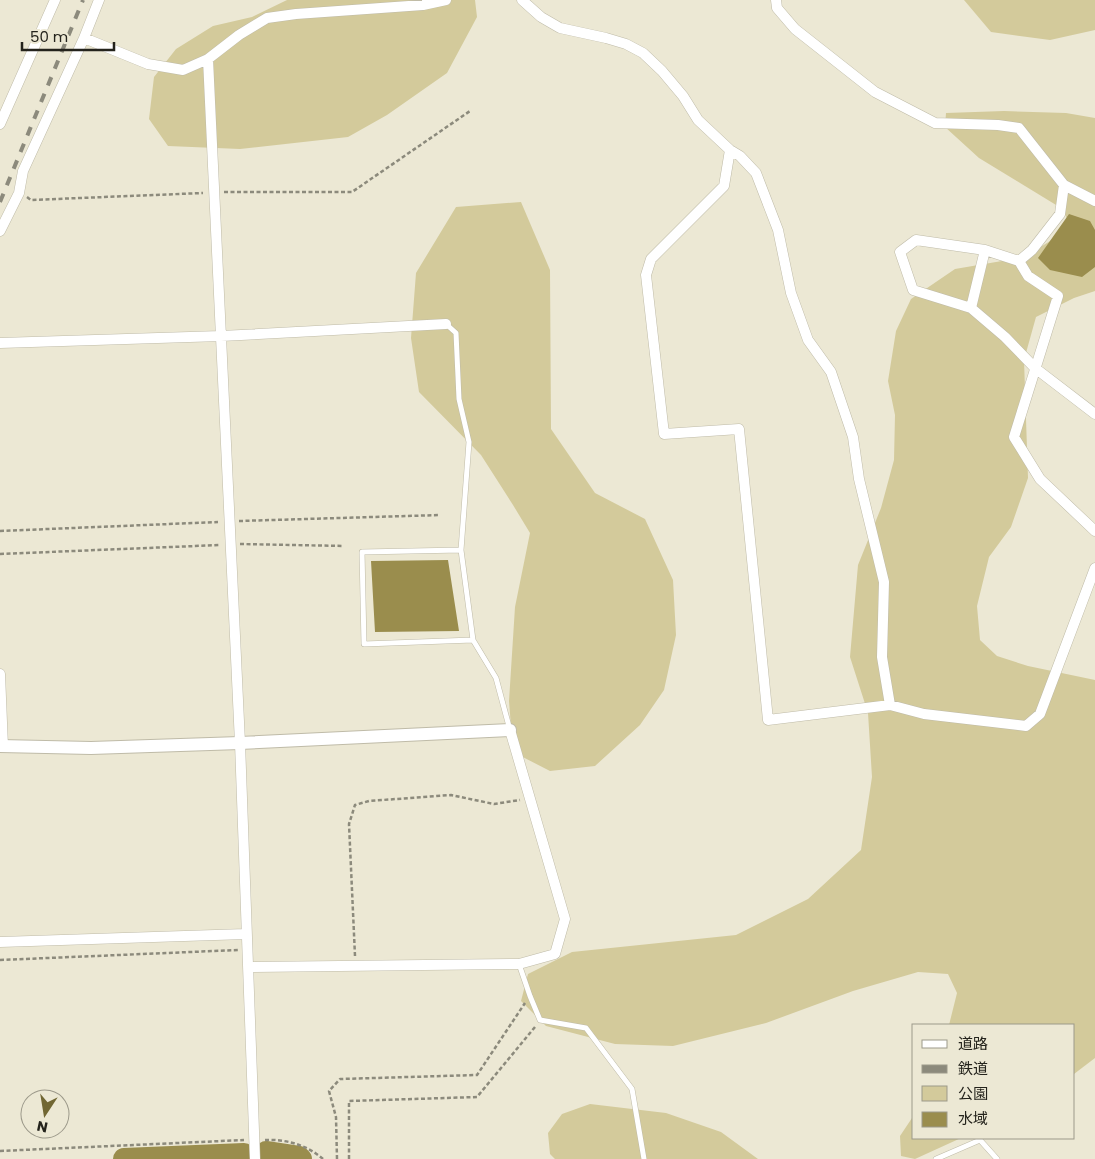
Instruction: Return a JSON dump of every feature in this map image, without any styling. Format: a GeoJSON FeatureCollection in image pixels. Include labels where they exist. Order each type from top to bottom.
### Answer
{"type":"FeatureCollection","features":[{"type":"Feature","properties":{"kind":"street"},"geometry":{"type":"LineString","coordinates":[[0,124],[56,0]]}},
{"type":"Feature","properties":{"kind":"street"},"geometry":{"type":"LineString","coordinates":[[0,231],[19,193],[23,171],[84,38],[98,0]]}},
{"type":"Feature","properties":{"kind":"street"},"geometry":{"type":"LineString","coordinates":[[84,38],[148,64],[183,70],[208,58],[239,35],[267,18],[296,14],[424,5],[446,0]]}},
{"type":"Feature","properties":{"kind":"street"},"geometry":{"type":"LineString","coordinates":[[522,0],[542,17],[560,28],[626,44],[643,53],[662,71],[683,96],[698,120],[730,150],[740,156],[756,173],[778,230],[791,293],[808,340],[831,372],[853,437],[859,479],[884,582],[882,657],[890,705]]}},
{"type":"Feature","properties":{"kind":"street"},"geometry":{"type":"LineString","coordinates":[[776,0],[777,8],[795,29],[875,92],[936,123],[998,125],[1018,128],[1064,185],[1095,201]]}},
{"type":"Feature","properties":{"kind":"street"},"geometry":{"type":"LineString","coordinates":[[208,58],[240,743],[255,1159]]}},
{"type":"Feature","properties":{"kind":"street"},"geometry":{"type":"LineString","coordinates":[[730,150],[724,186],[651,259],[646,275],[664,434],[739,429],[768,720],[890,705],[924,714],[1026,726],[1040,714],[1095,568]]}},
{"type":"Feature","properties":{"kind":"street"},"geometry":{"type":"LineString","coordinates":[[1019,261],[1032,250],[1060,214],[1064,185]]}},
{"type":"Feature","properties":{"kind":"street"},"geometry":{"type":"LineString","coordinates":[[1095,414],[1034,368],[1005,337],[971,308],[913,290],[900,252],[916,240],[985,250],[1019,261],[1028,276],[1058,296],[1034,368],[1014,437],[1040,479],[1095,531]]}},
{"type":"Feature","properties":{"kind":"street"},"geometry":{"type":"LineString","coordinates":[[971,308],[985,250]]}},
{"type":"Feature","properties":{"kind":"street"},"geometry":{"type":"LineString","coordinates":[[0,343],[221,336],[446,324]]}},
{"type":"Feature","properties":{"kind":"street"},"geometry":{"type":"LineString","coordinates":[[0,674],[1,747],[91,748],[510,730],[566,919],[555,954],[519,964],[248,967]]}},
{"type":"Feature","properties":{"kind":"street"},"geometry":{"type":"LineString","coordinates":[[0,942],[246,934]]}},
{"type":"Feature","properties":{"kind":"lane"},"geometry":{"type":"LineString","coordinates":[[446,324],[456,333],[458,400],[469,442],[461,550],[473,640],[496,678],[510,730]]}},
{"type":"Feature","properties":{"kind":"lane"},"geometry":{"type":"LineString","coordinates":[[461,550],[362,552],[364,644],[473,640]]}},
{"type":"Feature","properties":{"kind":"lane"},"geometry":{"type":"LineString","coordinates":[[519,964],[540,1020],[586,1028],[632,1089],[644,1159]]}},
{"type":"Feature","properties":{"kind":"lane"},"geometry":{"type":"LineString","coordinates":[[936,1159],[980,1140],[997,1159]]}},
{"type":"Feature","properties":{"kind":"path"},"geometry":{"type":"LineString","coordinates":[[19,193],[32,200],[214,192],[352,192],[470,112]]}},
{"type":"Feature","properties":{"kind":"path"},"geometry":{"type":"LineString","coordinates":[[0,554],[231,544],[344,546]]}},
{"type":"Feature","properties":{"kind":"path"},"geometry":{"type":"LineString","coordinates":[[355,966],[349,824],[355,805],[369,801],[451,795],[494,804],[530,799]]}},
{"type":"Feature","properties":{"kind":"path"},"geometry":{"type":"LineString","coordinates":[[0,960],[247,950]]}},
{"type":"Feature","properties":{"kind":"path"},"geometry":{"type":"LineString","coordinates":[[337,1159],[336,1117],[329,1091],[340,1079],[477,1075],[530,996]]}},
{"type":"Feature","properties":{"kind":"path"},"geometry":{"type":"LineString","coordinates":[[349,1159],[349,1102],[477,1097],[540,1020]]}},
{"type":"Feature","properties":{"kind":"path"},"geometry":{"type":"LineString","coordinates":[[0,1151],[279,1139],[312,1149],[323,1159]]}},
{"type":"Feature","properties":{"kind":"green space"},"geometry":{"type":"Polygon","coordinates":[[[287,0],[475,0],[477,17],[447,73],[387,115],[348,137],[240,149],[168,146],[149,119],[154,77],[176,49],[213,26],[252,17],[287,0]]]}},
{"type":"Feature","properties":{"kind":"green space"},"geometry":{"type":"Polygon","coordinates":[[[964,0],[1095,0],[1095,30],[1050,40],[991,32],[964,0]]]}},
{"type":"Feature","properties":{"kind":"green space"},"geometry":{"type":"Polygon","coordinates":[[[1004,111],[1066,113],[1095,118],[1095,291],[1074,298],[1036,317],[1024,360],[1028,478],[1011,527],[989,557],[977,606],[980,640],[997,656],[1028,666],[1095,680],[1095,1058],[1075,1073],[1075,1024],[949,1024],[957,993],[948,974],[918,972],[853,991],[766,1023],[673,1046],[615,1044],[546,1026],[521,1001],[528,974],[572,952],[736,935],[808,899],[861,850],[872,777],[868,713],[850,657],[858,565],[881,508],[894,460],[895,415],[888,381],[896,331],[911,299],[955,269],[1025,257],[1072,227],[1061,208],[979,158],[945,127],[946,113],[1004,111]]]}},
{"type":"Feature","properties":{"kind":"green space"},"geometry":{"type":"Polygon","coordinates":[[[521,202],[550,270],[551,429],[595,493],[645,519],[673,580],[676,635],[664,690],[640,725],[595,766],[550,771],[513,752],[509,701],[515,607],[530,533],[481,455],[419,392],[411,338],[416,273],[456,207],[521,202]]]}},
{"type":"Feature","properties":{"kind":"green space"},"geometry":{"type":"Polygon","coordinates":[[[590,1104],[666,1113],[721,1132],[758,1159],[555,1159],[550,1154],[548,1133],[562,1114],[590,1104]]]}},
{"type":"Feature","properties":{"kind":"green space"},"geometry":{"type":"Polygon","coordinates":[[[912,1118],[912,1139],[959,1139],[915,1159],[901,1156],[900,1136],[912,1118]]]}},
{"type":"Feature","properties":{"kind":"water"},"geometry":{"type":"Polygon","coordinates":[[[1069,214],[1090,221],[1095,230],[1095,267],[1082,277],[1050,270],[1038,258],[1069,214]]]}},
{"type":"Feature","properties":{"kind":"water"},"geometry":{"type":"Polygon","coordinates":[[[448,560],[459,631],[375,632],[371,561],[448,560]]]}},
{"type":"Feature","properties":{"kind":"waterway"},"geometry":{"type":"LineString","coordinates":[[266,1152],[299,1157],[301,1159]]}},
{"type":"Feature","properties":{"kind":"waterway"},"geometry":{"type":"LineString","coordinates":[[124,1159],[244,1154]]}},
{"type":"Feature","properties":{"kind":"railway"},"geometry":{"type":"LineString","coordinates":[[0,202],[83,0]]}}]}
